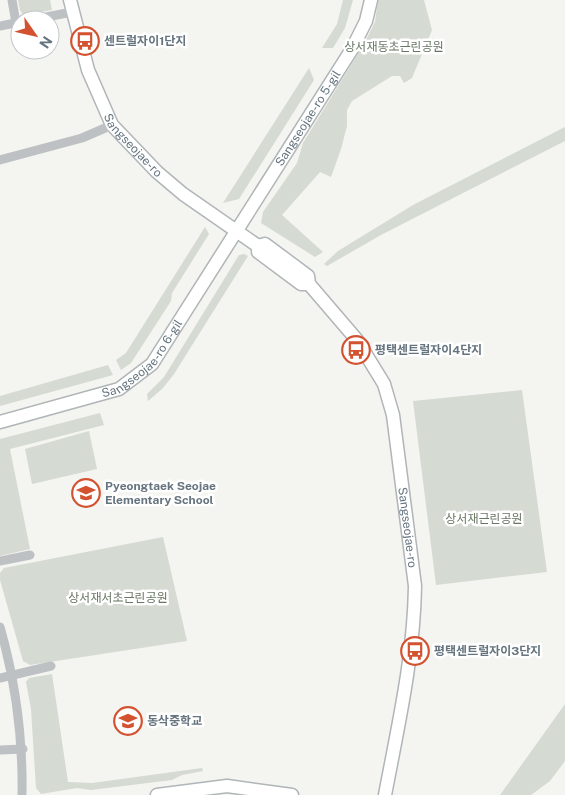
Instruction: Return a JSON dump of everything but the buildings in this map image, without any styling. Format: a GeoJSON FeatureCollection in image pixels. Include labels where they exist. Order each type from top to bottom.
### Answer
{"type":"FeatureCollection","features":[{"type":"Feature","properties":{"kind":"street","name":"Sangseojae-ro 5-gil"},"geometry":{"type":"LineString","coordinates":[[235,231],[352,49],[366,21],[371,0]]}},
{"type":"Feature","properties":{"kind":"street","name":"Sangseojae-ro"},"geometry":{"type":"LineString","coordinates":[[71,6],[88,70],[112,125],[157,172],[235,231],[258,246],[265,244],[308,276],[309,284],[357,340],[384,384],[393,415],[415,586],[411,651],[385,795]]}},
{"type":"Feature","properties":{"kind":"street"},"geometry":{"type":"LineString","coordinates":[[0,160],[82,138],[112,125]]}},
{"type":"Feature","properties":{"kind":"street","name":"Sangseojae-ro 6-gil"},"geometry":{"type":"LineString","coordinates":[[0,422],[118,389],[152,364],[235,231]]}},
{"type":"Feature","properties":{"kind":"street"},"geometry":{"type":"LineString","coordinates":[[0,561],[30,555]]}},
{"type":"Feature","properties":{"kind":"street"},"geometry":{"type":"LineString","coordinates":[[0,627],[13,675],[23,749],[22,795]]}},
{"type":"Feature","properties":{"kind":"street"},"geometry":{"type":"LineString","coordinates":[[0,678],[51,666]]}},
{"type":"Feature","properties":{"kind":"street"},"geometry":{"type":"LineString","coordinates":[[0,750],[23,749]]}},
{"type":"Feature","properties":{"kind":"street"},"geometry":{"type":"LineString","coordinates":[[157,795],[228,786],[292,795]]}},
{"type":"Feature","properties":{"kind":"green space"},"geometry":{"type":"Polygon","coordinates":[[[18,0],[50,0],[52,10],[20,10],[18,0]]]}},
{"type":"Feature","properties":{"kind":"green space"},"geometry":{"type":"Polygon","coordinates":[[[343,0],[353,0],[345,28],[333,48],[322,48],[337,24],[343,0]]]}},
{"type":"Feature","properties":{"kind":"green space","name":"상서재동초근린공원"},"geometry":{"type":"Polygon","coordinates":[[[378,0],[424,0],[432,30],[412,78],[404,83],[400,76],[392,76],[352,101],[347,110],[347,126],[331,177],[320,172],[282,215],[323,252],[315,257],[261,223],[263,212],[297,163],[303,143],[364,44],[375,22],[378,0]]]}},
{"type":"Feature","properties":{"kind":"green space"},"geometry":{"type":"Polygon","coordinates":[[[309,68],[314,80],[239,199],[223,203],[309,68]]]}},
{"type":"Feature","properties":{"kind":"green space"},"geometry":{"type":"Polygon","coordinates":[[[565,127],[565,141],[381,235],[327,266],[324,264],[338,251],[413,205],[565,127]]]}},
{"type":"Feature","properties":{"kind":"green space"},"geometry":{"type":"Polygon","coordinates":[[[205,227],[209,234],[172,293],[171,301],[131,363],[121,370],[116,360],[126,353],[205,227]]]}},
{"type":"Feature","properties":{"kind":"green space"},"geometry":{"type":"Polygon","coordinates":[[[244,254],[248,256],[174,374],[163,388],[148,401],[147,394],[164,377],[239,255],[244,254]]]}},
{"type":"Feature","properties":{"kind":"green space"},"geometry":{"type":"Polygon","coordinates":[[[108,365],[113,375],[0,406],[0,396],[108,365]]]}},
{"type":"Feature","properties":{"kind":"green space","name":"상서재근린공원"},"geometry":{"type":"Polygon","coordinates":[[[522,390],[547,572],[436,585],[413,401],[522,390]]]}},
{"type":"Feature","properties":{"kind":"green space"},"geometry":{"type":"Polygon","coordinates":[[[100,413],[104,425],[10,449],[30,549],[0,556],[0,439],[100,413]]]}},
{"type":"Feature","properties":{"kind":"green space"},"geometry":{"type":"Polygon","coordinates":[[[89,431],[97,469],[32,484],[25,449],[89,431]]]}},
{"type":"Feature","properties":{"kind":"green space","name":"상서재서초근린공원"},"geometry":{"type":"Polygon","coordinates":[[[163,537],[187,641],[30,665],[23,661],[0,580],[0,573],[4,568],[163,537]]]}},
{"type":"Feature","properties":{"kind":"green space"},"geometry":{"type":"Polygon","coordinates":[[[52,674],[68,782],[92,783],[202,768],[203,771],[182,775],[172,780],[91,790],[77,788],[41,794],[36,788],[31,709],[26,682],[29,678],[52,674]]]}},
{"type":"Feature","properties":{"kind":"green space"},"geometry":{"type":"Polygon","coordinates":[[[565,704],[565,761],[550,781],[531,795],[500,795],[565,704]]]}},
{"type":"Feature","properties":{"kind":"place","name":"센트럴자이1단지"},"geometry":{"type":"Point","coordinates":[85,41]}},
{"type":"Feature","properties":{"kind":"place","name":"평택센트럴자이4단지"},"geometry":{"type":"Point","coordinates":[356,350]}},
{"type":"Feature","properties":{"kind":"place","name":"Pyeongtaek Seojae Elementary School"},"geometry":{"type":"Point","coordinates":[86,493]}},
{"type":"Feature","properties":{"kind":"place","name":"평택센트럴자이3단지"},"geometry":{"type":"Point","coordinates":[415,651]}},
{"type":"Feature","properties":{"kind":"place","name":"동삭중학교"},"geometry":{"type":"Point","coordinates":[128,721]}}]}
